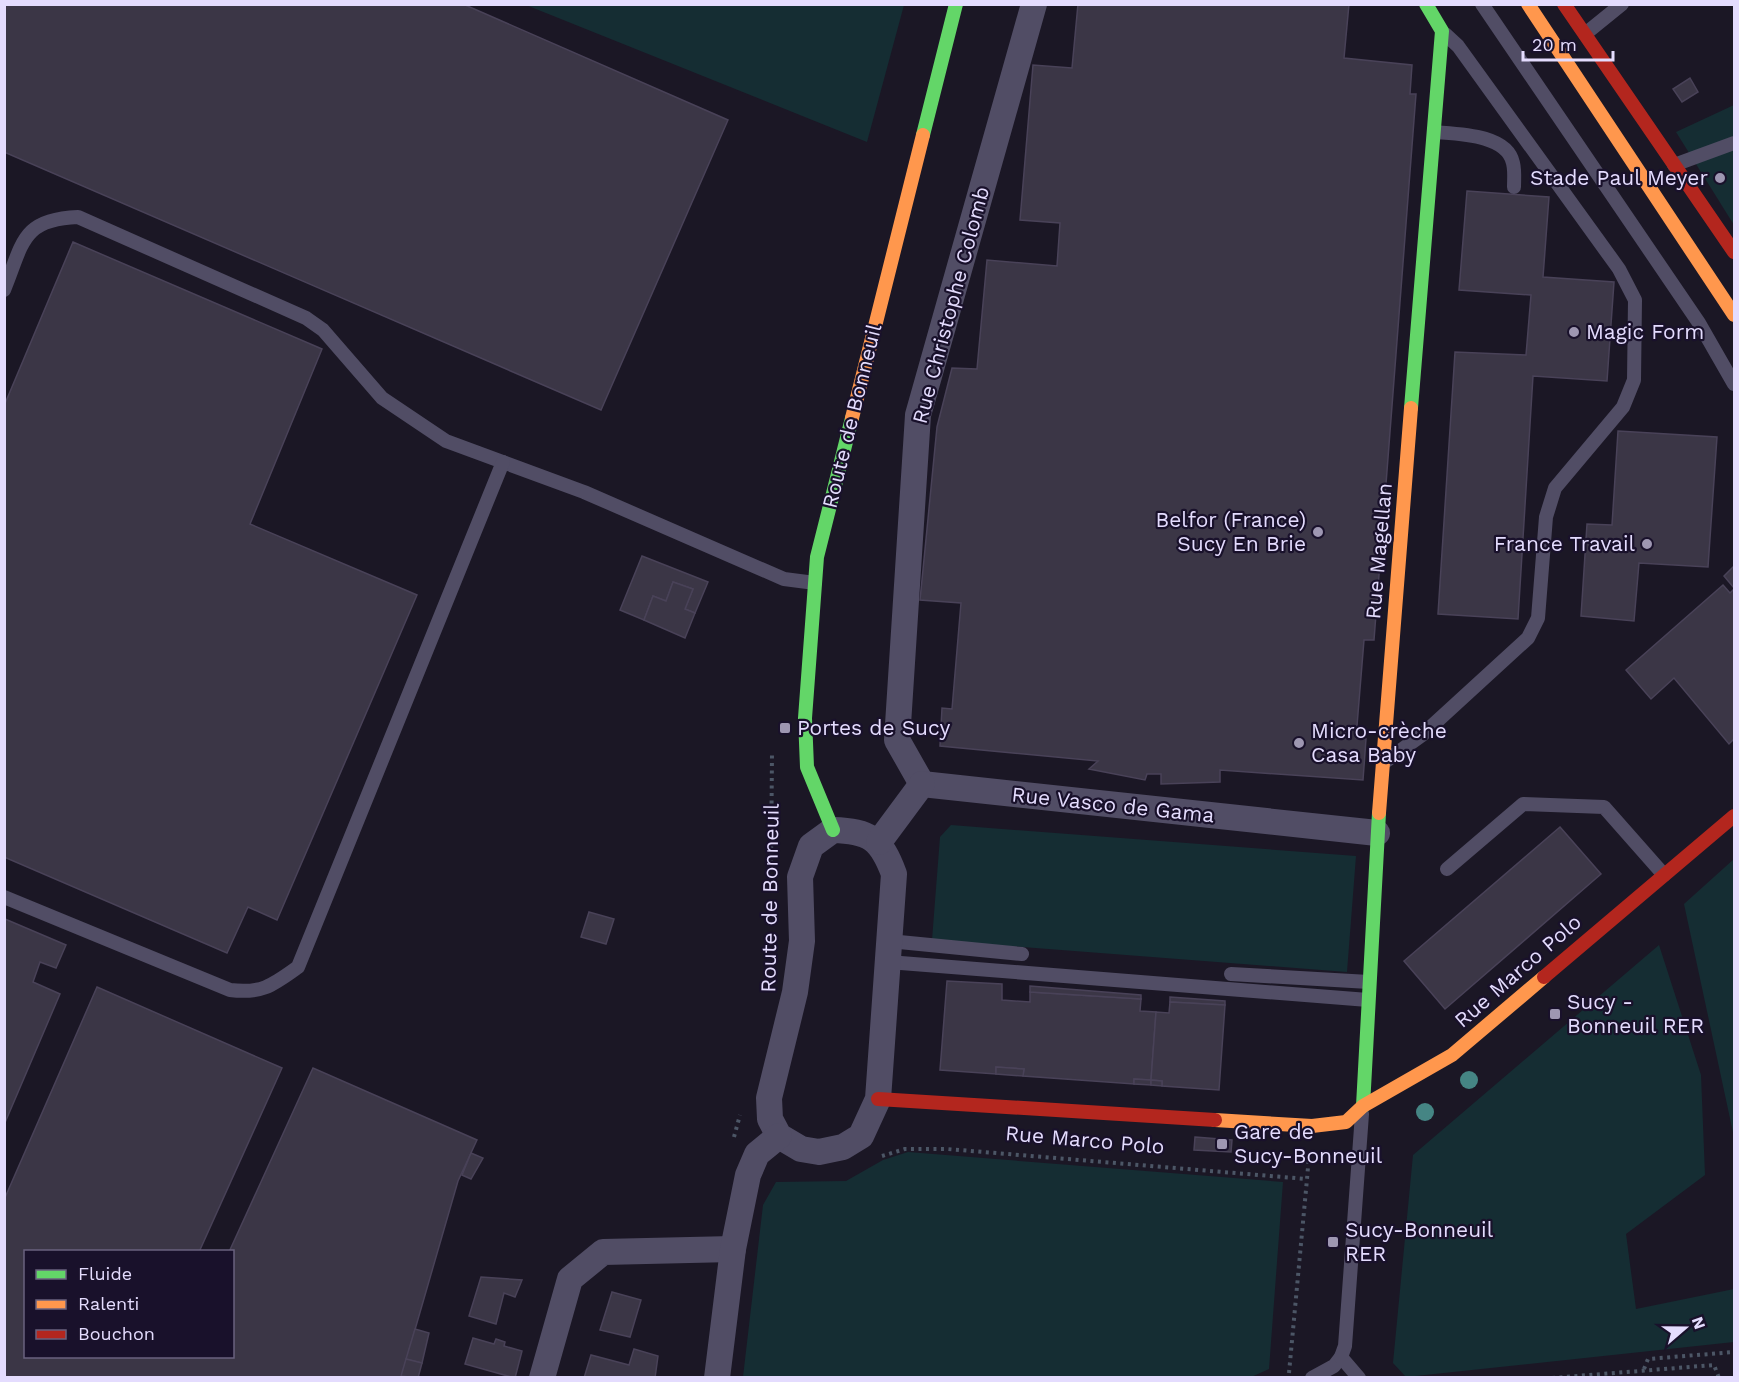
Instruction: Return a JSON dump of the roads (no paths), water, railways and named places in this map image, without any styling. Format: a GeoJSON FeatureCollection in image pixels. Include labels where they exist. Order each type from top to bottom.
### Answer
{"type":"FeatureCollection","features":[{"type":"Feature","properties":{"kind":"street","name":"Route de Bonneuil"},"geometry":{"type":"LineString","coordinates":[[833,830],[807,767],[805,718],[817,557],[956,4]]}},
{"type":"Feature","properties":{"kind":"street","name":"Rue Christophe Colomb"},"geometry":{"type":"LineString","coordinates":[[922,784],[897,740],[918,415],[1034,4]]}},
{"type":"Feature","properties":{"kind":"street"},"geometry":{"type":"LineString","coordinates":[[1426,4],[1442,31]]}},
{"type":"Feature","properties":{"kind":"street"},"geometry":{"type":"LineString","coordinates":[[1528,4],[1569,39],[1675,165],[1734,252]]}},
{"type":"Feature","properties":{"kind":"street"},"geometry":{"type":"LineString","coordinates":[[1564,4],[1569,39],[1636,168],[1734,315]]}},
{"type":"Feature","properties":{"kind":"street","name":"Rue Magellan"},"geometry":{"type":"LineString","coordinates":[[1363,1106],[1382,764],[1442,31]]}},
{"type":"Feature","properties":{"kind":"street","name":"Rue Vasco de Gama"},"geometry":{"type":"LineString","coordinates":[[922,784],[1377,833]]}},
{"type":"Feature","properties":{"kind":"street"},"geometry":{"type":"LineString","coordinates":[[879,842],[922,784]]}},
{"type":"Feature","properties":{"kind":"street","name":"Rue Marco Polo"},"geometry":{"type":"LineString","coordinates":[[878,1099],[1312,1126],[1346,1122],[1363,1106],[1452,1055],[1734,816]]}},
{"type":"Feature","properties":{"kind":"street"},"geometry":{"type":"LineString","coordinates":[[833,830],[857,830],[879,842],[894,874],[878,1099],[861,1136],[843,1148],[819,1152],[801,1149],[779,1136],[770,1119],[769,1098],[795,992],[801,941],[800,878],[811,846],[833,830]]}},
{"type":"Feature","properties":{"kind":"street"},"geometry":{"type":"LineString","coordinates":[[717,1377],[733,1249],[748,1175],[757,1154],[779,1136]]}},
{"type":"Feature","properties":{"kind":"street"},"geometry":{"type":"LineString","coordinates":[[542,1377],[570,1279],[603,1252],[733,1249]]}},
{"type":"Feature","properties":{"kind":"lane"},"geometry":{"type":"LineString","coordinates":[[1482,4],[1700,323],[1734,384]]}},
{"type":"Feature","properties":{"kind":"lane"},"geometry":{"type":"LineString","coordinates":[[1569,39],[1622,4]]}},
{"type":"Feature","properties":{"kind":"lane"},"geometry":{"type":"LineString","coordinates":[[1382,764],[1422,735],[1528,638],[1538,618],[1546,517],[1555,488],[1623,407],[1634,380],[1635,300],[1619,269],[1458,46],[1442,31]]}},
{"type":"Feature","properties":{"kind":"lane"},"geometry":{"type":"LineString","coordinates":[[1434,132],[1482,137],[1503,148],[1513,161],[1514,188]]}},
{"type":"Feature","properties":{"kind":"lane"},"geometry":{"type":"LineString","coordinates":[[1636,168],[1675,165],[1734,143]]}},
{"type":"Feature","properties":{"kind":"lane"},"geometry":{"type":"LineString","coordinates":[[4,290],[29,231],[53,218],[78,217],[306,318],[323,330],[382,398],[446,441],[584,492],[784,579],[815,584]]}},
{"type":"Feature","properties":{"kind":"lane"},"geometry":{"type":"LineString","coordinates":[[4,897],[230,990],[251,993],[270,987],[298,967],[503,462]]}},
{"type":"Feature","properties":{"kind":"lane"},"geometry":{"type":"LineString","coordinates":[[1447,869],[1523,804],[1604,807],[1664,875]]}},
{"type":"Feature","properties":{"kind":"lane"},"geometry":{"type":"LineString","coordinates":[[888,952],[1022,954]]}},
{"type":"Feature","properties":{"kind":"lane"},"geometry":{"type":"LineString","coordinates":[[888,952],[1368,1000]]}},
{"type":"Feature","properties":{"kind":"lane"},"geometry":{"type":"LineString","coordinates":[[1231,974],[1369,982]]}},
{"type":"Feature","properties":{"kind":"lane"},"geometry":{"type":"LineString","coordinates":[[1312,1377],[1334,1366],[1345,1346],[1363,1106]]}},
{"type":"Feature","properties":{"kind":"lane"},"geometry":{"type":"LineString","coordinates":[[1341,1357],[1359,1377]]}},
{"type":"Feature","properties":{"kind":"place","name":"Stade Paul Meyer"},"geometry":{"type":"Point","coordinates":[1720,178]}},
{"type":"Feature","properties":{"kind":"place","name":"Magic Form"},"geometry":{"type":"Point","coordinates":[1574,332]}},
{"type":"Feature","properties":{"kind":"place","name":"Belfor (France) Sucy En Brie"},"geometry":{"type":"Point","coordinates":[1318,532]}},
{"type":"Feature","properties":{"kind":"place","name":"France Travail"},"geometry":{"type":"Point","coordinates":[1647,544]}},
{"type":"Feature","properties":{"kind":"place","name":"Portes de Sucy"},"geometry":{"type":"Point","coordinates":[785,728]}},
{"type":"Feature","properties":{"kind":"place","name":"Micro-crèche Casa Baby"},"geometry":{"type":"Point","coordinates":[1299,743]}},
{"type":"Feature","properties":{"kind":"place","name":"Sucy - Bonneuil RER"},"geometry":{"type":"Point","coordinates":[1555,1014]}},
{"type":"Feature","properties":{"kind":"place","name":"Gare de Sucy-Bonneuil"},"geometry":{"type":"Point","coordinates":[1222,1144]}},
{"type":"Feature","properties":{"kind":"place","name":"Sucy-Bonneuil RER"},"geometry":{"type":"Point","coordinates":[1333,1242]}}]}
